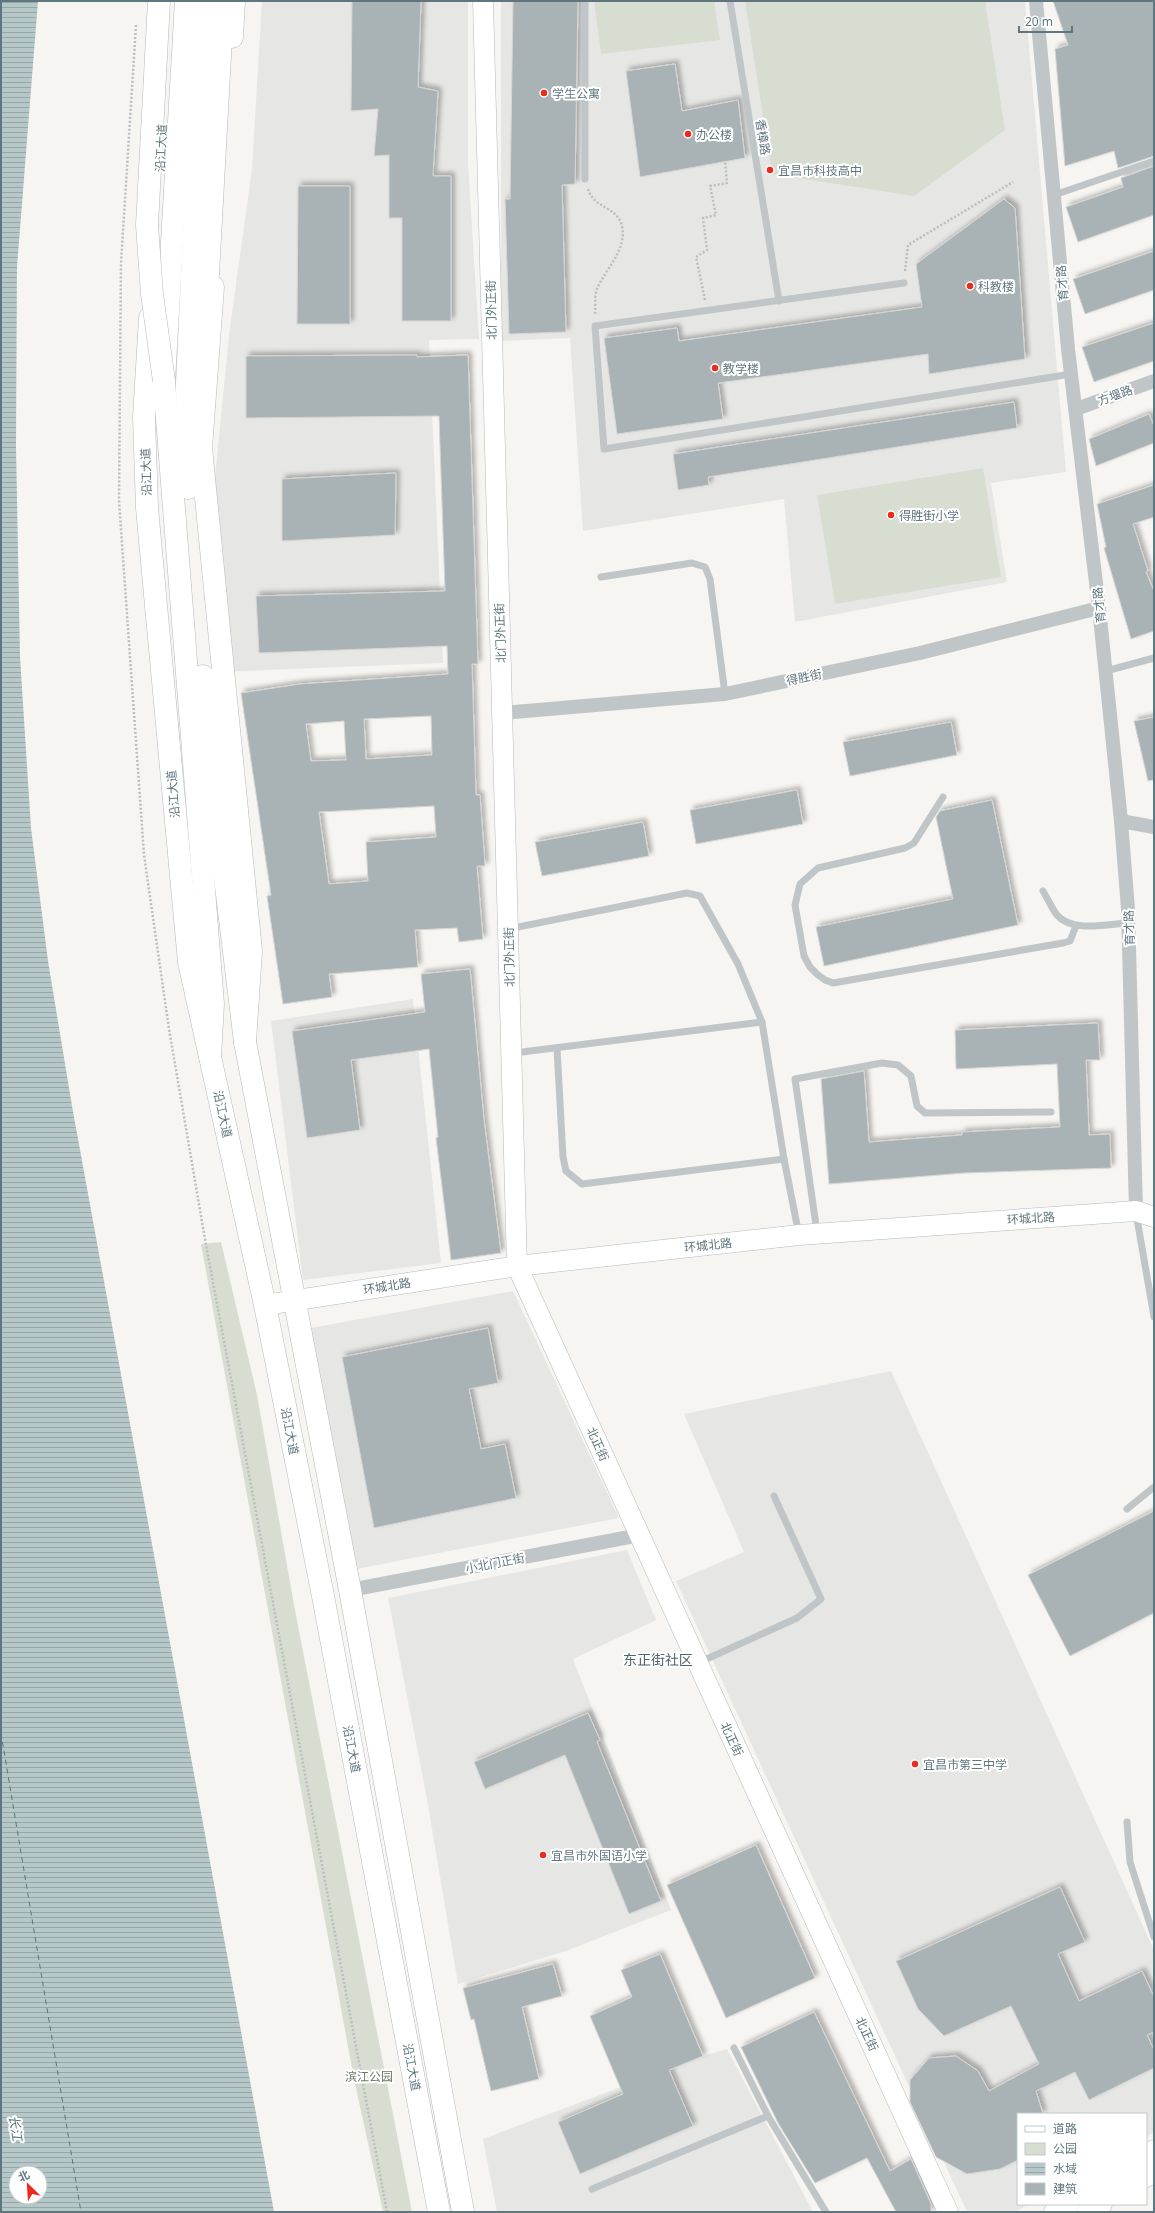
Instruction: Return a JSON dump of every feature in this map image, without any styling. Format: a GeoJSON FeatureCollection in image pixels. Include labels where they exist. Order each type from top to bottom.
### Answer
{"type":"FeatureCollection","features":[{"type":"Feature","properties":{"kind":"main road"},"geometry":{"type":"LineString","coordinates":[[159,1],[147,225],[152,294],[164,381],[213,1004],[210,1056]]}},
{"type":"Feature","properties":{"kind":"main road","name":"沿江大道"},"geometry":{"type":"LineString","coordinates":[[168,1],[144,417],[147,508],[189,962],[264,1305],[323,1596],[439,2212]]}},
{"type":"Feature","properties":{"kind":"main road"},"geometry":{"type":"LineString","coordinates":[[164,381],[186,1]]}},
{"type":"Feature","properties":{"kind":"main road"},"geometry":{"type":"LineString","coordinates":[[205,1],[187,383],[186,469],[207,724],[245,1042]]}},
{"type":"Feature","properties":{"kind":"main road"},"geometry":{"type":"LineString","coordinates":[[187,383],[201,325],[208,274],[223,1]]}},
{"type":"Feature","properties":{"kind":"main road","name":"沿江大道"},"geometry":{"type":"LineString","coordinates":[[234,1],[202,448],[251,951],[245,1042],[293,1300],[350,1590],[463,2212]]}},
{"type":"Feature","properties":{"kind":"main road"},"geometry":{"type":"LineString","coordinates":[[1056,2212],[1066,2205]]}},
{"type":"Feature","properties":{"kind":"main road"},"geometry":{"type":"LineString","coordinates":[[1088,2212],[1099,2205]]}},
{"type":"Feature","properties":{"kind":"street","name":"北门外正街"},"geometry":{"type":"LineString","coordinates":[[483,1],[517,1266]]}},
{"type":"Feature","properties":{"kind":"street","name":"育才路"},"geometry":{"type":"LineString","coordinates":[[1036,1],[1071,374],[1100,608],[1121,821],[1129,923],[1145,1214]]}},
{"type":"Feature","properties":{"kind":"street","name":"方堰路"},"geometry":{"type":"LineString","coordinates":[[1076,409],[1154,381]]}},
{"type":"Feature","properties":{"kind":"street","name":"得胜街"},"geometry":{"type":"LineString","coordinates":[[502,713],[725,694],[920,653],[1100,608]]}},
{"type":"Feature","properties":{"kind":"street"},"geometry":{"type":"LineString","coordinates":[[1121,821],[1154,827]]}},
{"type":"Feature","properties":{"kind":"street","name":"环城北路"},"geometry":{"type":"LineString","coordinates":[[264,1305],[517,1266],[808,1234],[1145,1214]]}},
{"type":"Feature","properties":{"kind":"street","name":"北正街"},"geometry":{"type":"LineString","coordinates":[[517,1266],[948,2212]]}},
{"type":"Feature","properties":{"kind":"street","name":"小北门正街"},"geometry":{"type":"LineString","coordinates":[[350,1590],[640,1535]]}},
{"type":"Feature","properties":{"kind":"lane"},"geometry":{"type":"LineString","coordinates":[[585,1],[585,179]]}},
{"type":"Feature","properties":{"kind":"lane","name":"香樟路"},"geometry":{"type":"LineString","coordinates":[[730,1],[779,301]]}},
{"type":"Feature","properties":{"kind":"lane"},"geometry":{"type":"LineString","coordinates":[[1054,195],[1154,161]]}},
{"type":"Feature","properties":{"kind":"lane"},"geometry":{"type":"LineString","coordinates":[[904,283],[595,326],[604,449],[1071,374]]}},
{"type":"Feature","properties":{"kind":"lane"},"geometry":{"type":"LineString","coordinates":[[601,578],[692,563],[705,567],[710,579],[725,694]]}},
{"type":"Feature","properties":{"kind":"lane"},"geometry":{"type":"LineString","coordinates":[[1106,671],[1154,658]]}},
{"type":"Feature","properties":{"kind":"lane"},"geometry":{"type":"LineString","coordinates":[[943,797],[914,843],[904,848],[818,868],[800,884],[795,905],[804,956],[810,967],[818,975],[833,983],[1063,943],[1070,941],[1076,926]]}},
{"type":"Feature","properties":{"kind":"lane"},"geometry":{"type":"LineString","coordinates":[[1043,891],[1057,915],[1064,921],[1076,926],[1129,923]]}},
{"type":"Feature","properties":{"kind":"lane"},"geometry":{"type":"LineString","coordinates":[[508,929],[687,893],[700,896],[738,964],[762,1022],[784,1159],[808,1234]]}},
{"type":"Feature","properties":{"kind":"lane"},"geometry":{"type":"LineString","coordinates":[[511,1054],[762,1022]]}},
{"type":"Feature","properties":{"kind":"lane"},"geometry":{"type":"LineString","coordinates":[[557,1048],[563,1157],[566,1171],[582,1184],[784,1159]]}},
{"type":"Feature","properties":{"kind":"lane"},"geometry":{"type":"LineString","coordinates":[[808,1234],[796,1079],[882,1063],[898,1065],[911,1076],[917,1106],[925,1113],[1051,1112]]}},
{"type":"Feature","properties":{"kind":"lane"},"geometry":{"type":"LineString","coordinates":[[1145,1214],[1154,1318]]}},
{"type":"Feature","properties":{"kind":"lane"},"geometry":{"type":"LineString","coordinates":[[1127,1509],[1154,1487]]}},
{"type":"Feature","properties":{"kind":"lane"},"geometry":{"type":"LineString","coordinates":[[698,1663],[797,1618],[821,1600],[774,1496]]}},
{"type":"Feature","properties":{"kind":"lane"},"geometry":{"type":"LineString","coordinates":[[1127,1822],[1130,1862],[1154,1937]]}},
{"type":"Feature","properties":{"kind":"lane"},"geometry":{"type":"LineString","coordinates":[[734,2048],[768,2116],[826,2212]]}},
{"type":"Feature","properties":{"kind":"lane"},"geometry":{"type":"LineString","coordinates":[[592,2189],[768,2116]]}},
{"type":"Feature","properties":{"kind":"path"},"geometry":{"type":"LineString","coordinates":[[697,301],[705,300],[696,257],[707,250],[702,218],[716,215],[710,186],[727,183],[725,161]]}},
{"type":"Feature","properties":{"kind":"path"},"geometry":{"type":"LineString","coordinates":[[585,179],[590,196],[599,205],[615,213],[622,224],[622,244],[596,291],[595,326]]}},
{"type":"Feature","properties":{"kind":"path"},"geometry":{"type":"LineString","coordinates":[[904,283],[908,245],[1013,182]]}},
{"type":"Feature","properties":{"kind":"shaded area"},"geometry":{"type":"Polygon","coordinates":[[[262,1],[468,1],[468,163],[479,339],[429,340],[443,663],[215,672],[214,488],[229,335],[252,169],[262,1]]]}},
{"type":"Feature","properties":{"kind":"shaded area","name":"宜昌市科技高中"},"geometry":{"type":"Polygon","coordinates":[[[501,1],[1025,1],[1066,472],[991,483],[1007,582],[795,622],[784,499],[583,531],[570,338],[501,341],[501,1]]]}},
{"type":"Feature","properties":{"kind":"shaded area"},"geometry":{"type":"Polygon","coordinates":[[[413,999],[441,1263],[303,1280],[271,1021],[413,999]]]}},
{"type":"Feature","properties":{"kind":"shaded area"},"geometry":{"type":"Polygon","coordinates":[[[513,1291],[619,1518],[351,1570],[311,1328],[513,1291]]]}},
{"type":"Feature","properties":{"kind":"shaded area","name":"宜昌市第三中学"},"geometry":{"type":"Polygon","coordinates":[[[891,1371],[1154,1950],[1154,2132],[1147,2136],[1147,2113],[1017,2113],[1017,2205],[1027,2205],[1015,2212],[967,2212],[676,1581],[744,1552],[684,1414],[891,1371]]]}},
{"type":"Feature","properties":{"kind":"shaded area"},"geometry":{"type":"Polygon","coordinates":[[[627,1550],[656,1620],[573,1659],[671,1910],[566,1951],[458,1984],[427,1799],[388,1598],[627,1550]]]}},
{"type":"Feature","properties":{"kind":"shaded area"},"geometry":{"type":"Polygon","coordinates":[[[727,2049],[813,2212],[497,2212],[483,2139],[703,2056],[727,2049]]]}},
{"type":"Feature","properties":{"kind":"green space"},"geometry":{"type":"Polygon","coordinates":[[[594,1],[714,1],[720,40],[601,54],[594,1]]]}},
{"type":"Feature","properties":{"kind":"green space"},"geometry":{"type":"Polygon","coordinates":[[[745,1],[985,1],[1005,130],[914,196],[772,174],[745,1]]]}},
{"type":"Feature","properties":{"kind":"green space"},"geometry":{"type":"Polygon","coordinates":[[[983,468],[1001,577],[835,604],[817,495],[983,468]]]}},
{"type":"Feature","properties":{"kind":"green space","name":"滨江公园"},"geometry":{"type":"Polygon","coordinates":[[[221,1242],[257,1395],[294,1605],[412,2212],[383,2212],[354,2079],[201,1244],[221,1242]]]}},
{"type":"Feature","properties":{"kind":"water","name":"长江"},"geometry":{"type":"Polygon","coordinates":[[[1,1],[38,1],[17,267],[16,445],[20,657],[31,828],[48,961],[72,1106],[274,2212],[1,2212],[1,1]]]}},
{"type":"Feature","properties":{"kind":"building"},"geometry":{"type":"Polygon","coordinates":[[[352,1],[421,1],[418,87],[438,91],[433,176],[451,176],[451,321],[402,321],[402,218],[389,218],[389,155],[374,156],[378,109],[351,111],[352,1]]]}},
{"type":"Feature","properties":{"kind":"building"},"geometry":{"type":"Polygon","coordinates":[[[513,1],[578,1],[575,184],[562,185],[566,332],[509,334],[505,199],[510,199],[513,1]]]}},
{"type":"Feature","properties":{"kind":"building"},"geometry":{"type":"Polygon","coordinates":[[[1053,1],[1154,1],[1154,156],[1118,168],[1114,151],[1065,166],[1055,49],[1068,45],[1053,1]]]}},
{"type":"Feature","properties":{"kind":"building","name":"办公楼"},"geometry":{"type":"Polygon","coordinates":[[[675,64],[682,111],[738,100],[745,158],[640,177],[626,71],[675,64]]]}},
{"type":"Feature","properties":{"kind":"building"},"geometry":{"type":"Polygon","coordinates":[[[1154,166],[1154,215],[1078,242],[1066,207],[1123,187],[1121,178],[1154,166]]]}},
{"type":"Feature","properties":{"kind":"building"},"geometry":{"type":"Polygon","coordinates":[[[298,186],[350,186],[350,324],[297,324],[298,186]]]}},
{"type":"Feature","properties":{"kind":"building"},"geometry":{"type":"Polygon","coordinates":[[[1004,199],[1015,208],[1025,359],[929,374],[928,354],[718,383],[723,419],[617,434],[604,338],[677,328],[679,341],[922,307],[916,264],[1004,199]]]}},
{"type":"Feature","properties":{"kind":"building"},"geometry":{"type":"Polygon","coordinates":[[[1154,251],[1154,290],[1085,314],[1073,279],[1154,251]]]}},
{"type":"Feature","properties":{"kind":"building"},"geometry":{"type":"Polygon","coordinates":[[[1154,323],[1154,361],[1094,382],[1082,347],[1154,323]]]}},
{"type":"Feature","properties":{"kind":"building"},"geometry":{"type":"Polygon","coordinates":[[[417,355],[417,357],[468,355],[478,664],[472,664],[476,795],[480,795],[485,866],[477,866],[483,939],[459,942],[457,928],[415,930],[418,967],[329,974],[332,997],[283,1004],[267,896],[271,895],[241,693],[300,684],[448,674],[447,646],[259,653],[256,596],[445,591],[439,416],[246,418],[246,356],[417,355]],[[431,716],[364,719],[366,759],[432,755],[431,716]],[[344,721],[306,724],[311,761],[346,760],[344,721]],[[434,806],[319,812],[329,884],[368,881],[366,842],[436,837],[434,806]]]}},
{"type":"Feature","properties":{"kind":"building"},"geometry":{"type":"Polygon","coordinates":[[[1014,402],[1017,428],[708,477],[709,485],[678,490],[673,454],[1014,402]]]}},
{"type":"Feature","properties":{"kind":"building"},"geometry":{"type":"Polygon","coordinates":[[[1149,414],[1154,426],[1154,443],[1096,466],[1089,439],[1149,414]]]}},
{"type":"Feature","properties":{"kind":"building"},"geometry":{"type":"Polygon","coordinates":[[[396,473],[395,535],[282,541],[282,479],[396,473]]]}},
{"type":"Feature","properties":{"kind":"building"},"geometry":{"type":"Polygon","coordinates":[[[1154,485],[1154,517],[1133,524],[1148,571],[1146,572],[1154,591],[1154,631],[1131,639],[1104,548],[1106,547],[1097,504],[1154,485]]]}},
{"type":"Feature","properties":{"kind":"building"},"geometry":{"type":"Polygon","coordinates":[[[1154,717],[1154,780],[1148,781],[1134,721],[1154,717]]]}},
{"type":"Feature","properties":{"kind":"building"},"geometry":{"type":"Polygon","coordinates":[[[951,722],[957,755],[850,776],[843,742],[951,722]]]}},
{"type":"Feature","properties":{"kind":"building"},"geometry":{"type":"Polygon","coordinates":[[[797,790],[803,824],[696,844],[690,810],[797,790]]]}},
{"type":"Feature","properties":{"kind":"building"},"geometry":{"type":"Polygon","coordinates":[[[992,800],[1018,925],[824,966],[816,927],[953,899],[936,817],[940,811],[992,800]]]}},
{"type":"Feature","properties":{"kind":"building"},"geometry":{"type":"Polygon","coordinates":[[[643,822],[649,856],[542,876],[535,842],[643,822]]]}},
{"type":"Feature","properties":{"kind":"building"},"geometry":{"type":"Polygon","coordinates":[[[470,969],[484,1120],[501,1253],[451,1260],[436,1138],[438,1137],[429,1049],[351,1060],[360,1130],[307,1138],[292,1031],[425,1012],[421,974],[470,969]]]}},
{"type":"Feature","properties":{"kind":"building"},"geometry":{"type":"Polygon","coordinates":[[[1098,1023],[1100,1060],[1086,1060],[1089,1135],[1110,1134],[1111,1168],[964,1173],[829,1184],[821,1079],[864,1071],[869,1142],[962,1135],[962,1132],[1060,1127],[1057,1064],[956,1069],[955,1030],[1098,1023]]]}},
{"type":"Feature","properties":{"kind":"building"},"geometry":{"type":"Polygon","coordinates":[[[488,1328],[498,1383],[469,1389],[481,1449],[505,1444],[516,1498],[374,1528],[342,1357],[488,1328]]]}},
{"type":"Feature","properties":{"kind":"building"},"geometry":{"type":"Polygon","coordinates":[[[1154,1511],[1154,1613],[1070,1656],[1028,1575],[1154,1511]]]}},
{"type":"Feature","properties":{"kind":"building"},"geometry":{"type":"Polygon","coordinates":[[[588,1713],[600,1740],[597,1742],[661,1901],[629,1914],[565,1755],[485,1789],[474,1762],[588,1713]]]}},
{"type":"Feature","properties":{"kind":"building"},"geometry":{"type":"Polygon","coordinates":[[[756,1845],[815,1978],[726,2018],[667,1885],[756,1845]]]}},
{"type":"Feature","properties":{"kind":"building"},"geometry":{"type":"Polygon","coordinates":[[[1060,1887],[1085,1942],[1058,1954],[1079,2001],[1142,1971],[1154,1997],[1154,2032],[1147,2035],[1154,2050],[1154,2068],[1089,2100],[1075,2072],[1036,2091],[1043,2113],[1017,2113],[1017,2160],[1000,2169],[967,2174],[936,2157],[910,2102],[910,2080],[929,2058],[956,2056],[978,2071],[989,2091],[1039,2064],[1011,2006],[944,2036],[918,2009],[896,1961],[1060,1887]]]}},
{"type":"Feature","properties":{"kind":"building"},"geometry":{"type":"Polygon","coordinates":[[[660,1954],[703,2056],[669,2070],[693,2126],[580,2174],[558,2122],[623,2094],[590,2016],[632,1997],[621,1970],[660,1954]]]}},
{"type":"Feature","properties":{"kind":"building"},"geometry":{"type":"Polygon","coordinates":[[[553,1964],[562,1996],[522,2007],[539,2079],[491,2091],[474,2019],[471,2020],[463,1988],[553,1964]]]}},
{"type":"Feature","properties":{"kind":"building"},"geometry":{"type":"Polygon","coordinates":[[[814,2012],[890,2171],[911,2159],[931,2204],[931,2212],[896,2212],[867,2158],[815,2183],[778,2123],[741,2047],[814,2012]]]}},
{"type":"Feature","properties":{"kind":"ferry route"},"geometry":{"type":"LineString","coordinates":[[1,1733],[81,2212]]}},
{"type":"Feature","properties":{"kind":"place","name":"学生公寓"},"geometry":{"type":"Point","coordinates":[544,93]}},
{"type":"Feature","properties":{"kind":"place","name":"办公楼"},"geometry":{"type":"Point","coordinates":[688,134]}},
{"type":"Feature","properties":{"kind":"place","name":"宜昌市科技高中"},"geometry":{"type":"Point","coordinates":[770,170]}},
{"type":"Feature","properties":{"kind":"place","name":"科教楼"},"geometry":{"type":"Point","coordinates":[970,286]}},
{"type":"Feature","properties":{"kind":"place","name":"教学楼"},"geometry":{"type":"Point","coordinates":[715,368]}},
{"type":"Feature","properties":{"kind":"place","name":"得胜街小学"},"geometry":{"type":"Point","coordinates":[891,515]}},
{"type":"Feature","properties":{"kind":"place","name":"宜昌市第三中学"},"geometry":{"type":"Point","coordinates":[915,1764]}},
{"type":"Feature","properties":{"kind":"place","name":"宜昌市外国语小学"},"geometry":{"type":"Point","coordinates":[543,1855]}},
{"type":"Feature","properties":{"kind":"district","name":"东正街社区"},"geometry":{"type":"Point","coordinates":[658,1659]}}]}
